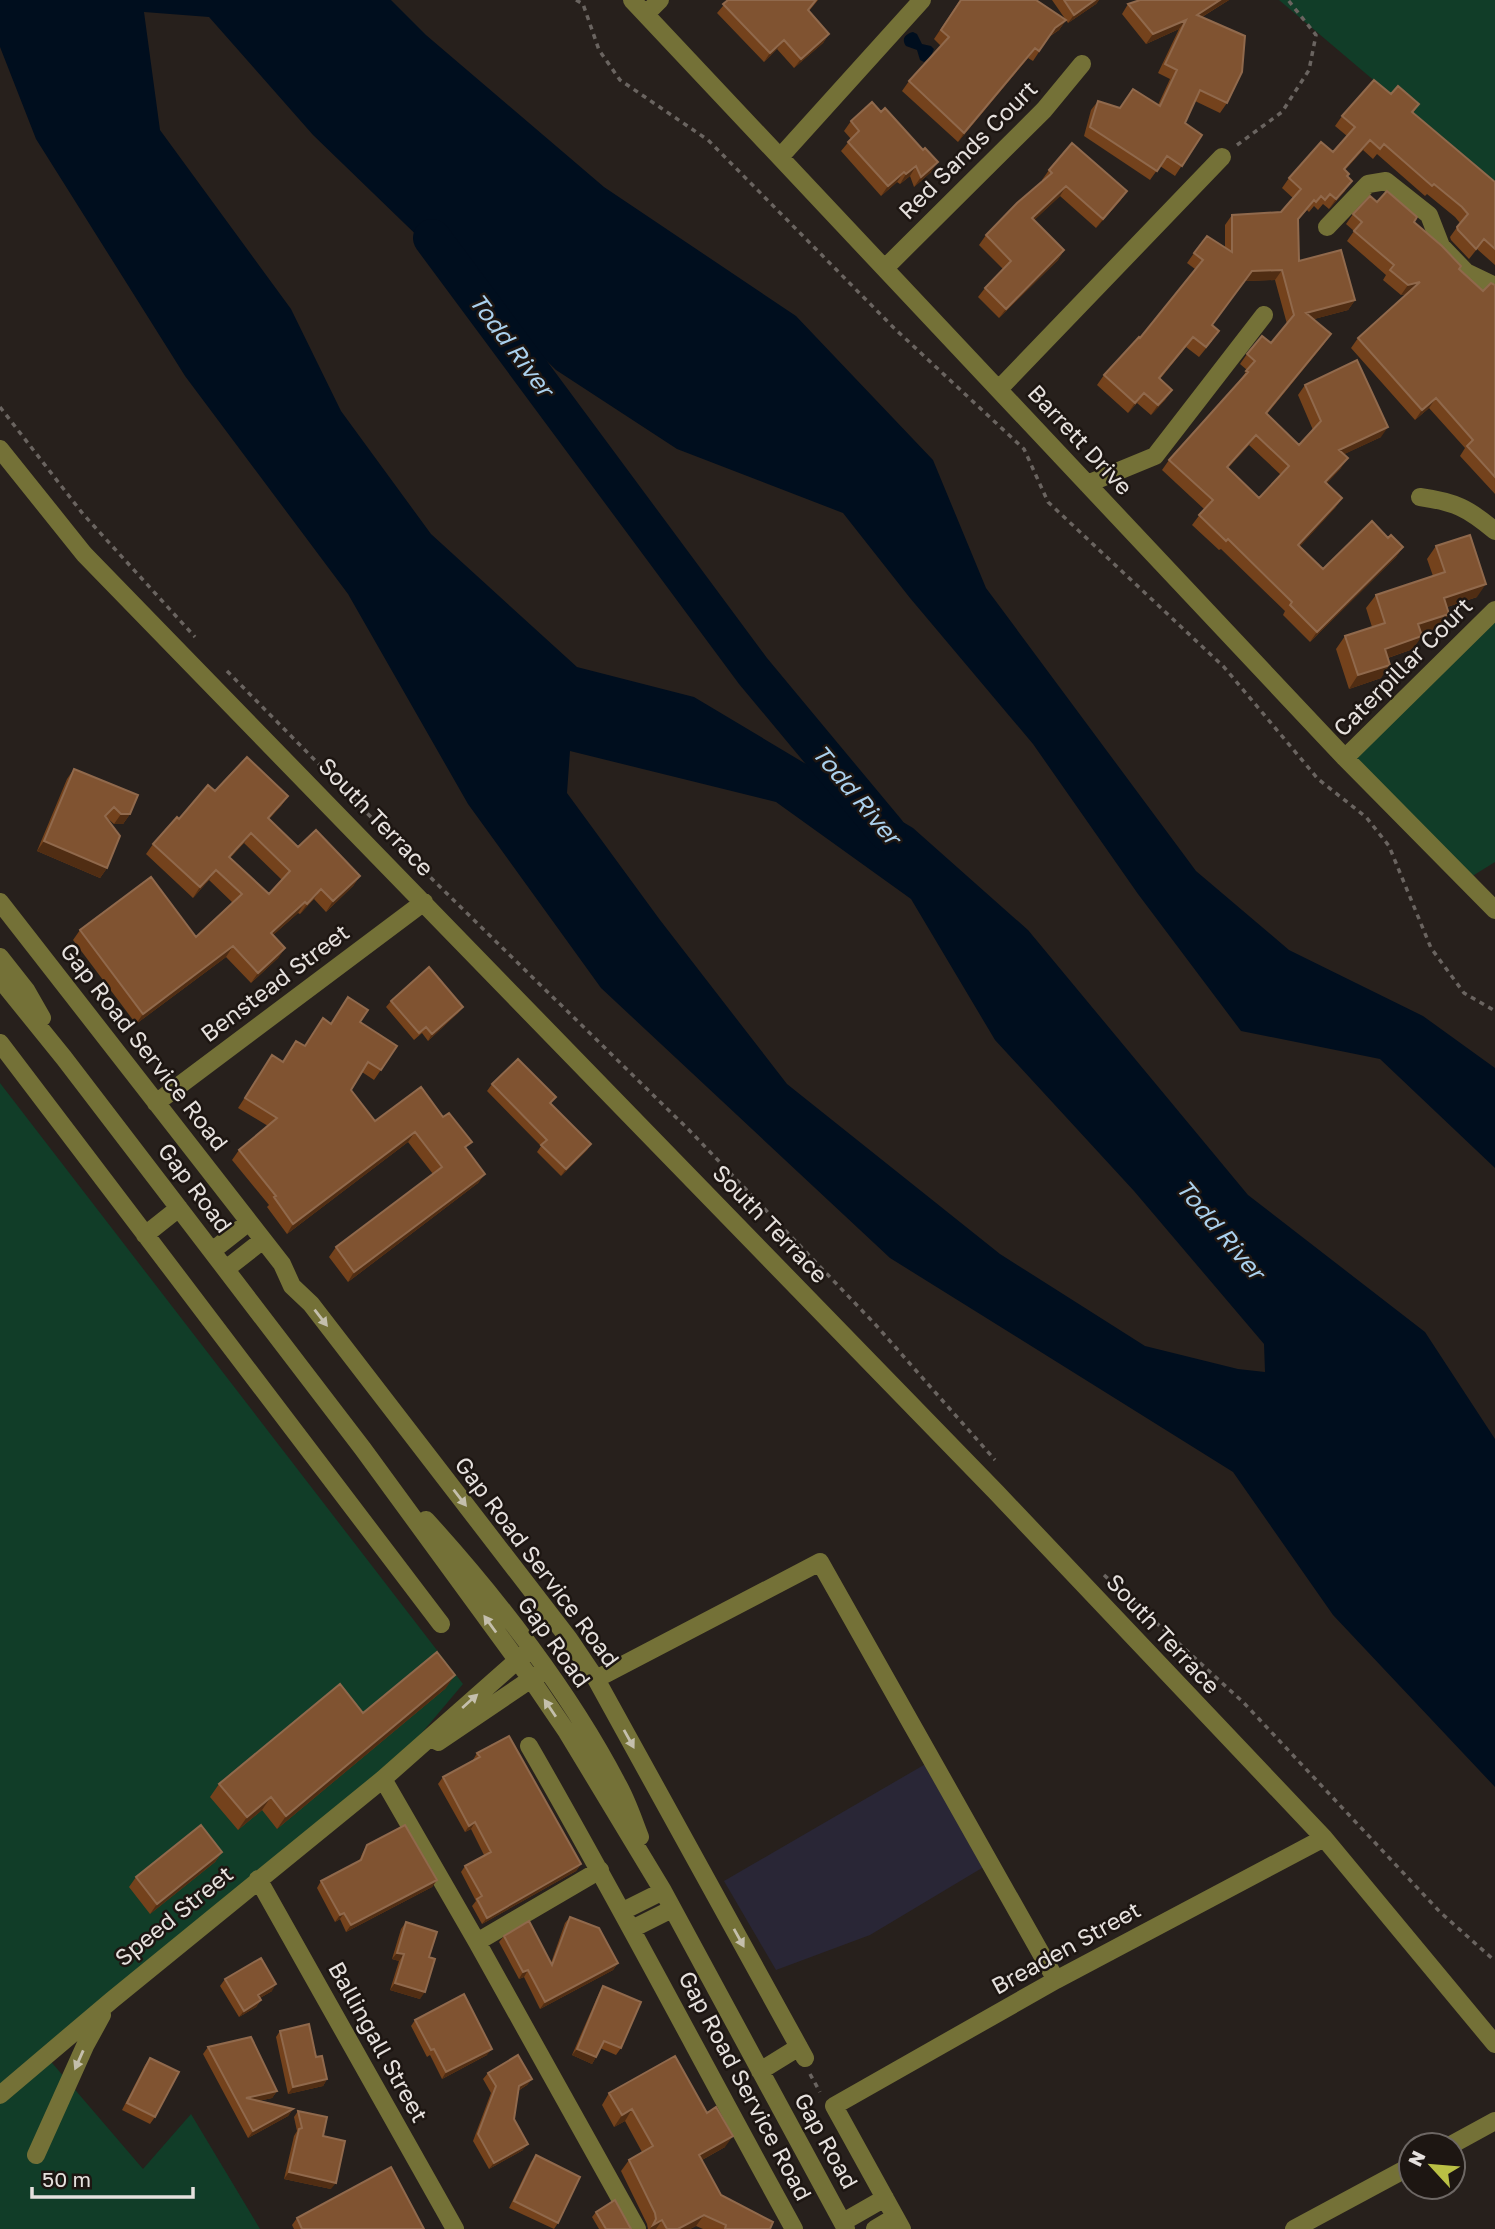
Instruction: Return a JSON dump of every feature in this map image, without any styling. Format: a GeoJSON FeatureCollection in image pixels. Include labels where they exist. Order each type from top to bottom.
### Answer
{"type":"FeatureCollection","features":[{"type":"Feature","properties":{"kind":"street","name":"Barrett Drive"},"geometry":{"type":"LineString","coordinates":[[632,0],[1345,758],[1495,910]]}},
{"type":"Feature","properties":{"kind":"street"},"geometry":{"type":"LineString","coordinates":[[646,15],[660,0]]}},
{"type":"Feature","properties":{"kind":"street"},"geometry":{"type":"LineString","coordinates":[[781,156],[922,0]]}},
{"type":"Feature","properties":{"kind":"street","name":"Red Sands Court"},"geometry":{"type":"LineString","coordinates":[[885,268],[1044,110],[1082,64]]}},
{"type":"Feature","properties":{"kind":"street"},"geometry":{"type":"LineString","coordinates":[[999,389],[1222,156]]}},
{"type":"Feature","properties":{"kind":"street"},"geometry":{"type":"LineString","coordinates":[[1327,227],[1368,184],[1386,181],[1429,215],[1441,246],[1465,271],[1495,286]]}},
{"type":"Feature","properties":{"kind":"street"},"geometry":{"type":"LineString","coordinates":[[1087,484],[1155,456],[1264,315]]}},
{"type":"Feature","properties":{"kind":"street","name":"South Terrace"},"geometry":{"type":"LineString","coordinates":[[0,449],[84,554],[976,1472],[1324,1839],[1495,2044]]}},
{"type":"Feature","properties":{"kind":"street"},"geometry":{"type":"LineString","coordinates":[[1420,497],[1443,500],[1473,512],[1495,531]]}},
{"type":"Feature","properties":{"kind":"street","name":"Caterpillar Court"},"geometry":{"type":"LineString","coordinates":[[1345,758],[1495,610]]}},
{"type":"Feature","properties":{"kind":"street","name":"Gap Road Service Road"},"geometry":{"type":"LineString","coordinates":[[0,902],[282,1264],[298,1293],[327,1325],[569,1639],[596,1679],[802,2053],[760,2071]]}},
{"type":"Feature","properties":{"kind":"street","name":"Benstead Street"},"geometry":{"type":"LineString","coordinates":[[156,1103],[424,902]]}},
{"type":"Feature","properties":{"kind":"street","name":"Gap Road"},"geometry":{"type":"LineString","coordinates":[[0,957],[26,990],[64,1058]]}},
{"type":"Feature","properties":{"kind":"street","name":"Gap Road"},"geometry":{"type":"LineString","coordinates":[[0,979],[64,1058],[523,1655],[594,1741],[619,1786],[672,1909],[845,2226]]}},
{"type":"Feature","properties":{"kind":"street"},"geometry":{"type":"LineString","coordinates":[[0,1043],[441,1624]]}},
{"type":"Feature","properties":{"kind":"street"},"geometry":{"type":"LineString","coordinates":[[145,1234],[179,1208]]}},
{"type":"Feature","properties":{"kind":"street"},"geometry":{"type":"LineString","coordinates":[[212,1251],[249,1222]]}},
{"type":"Feature","properties":{"kind":"street"},"geometry":{"type":"LineString","coordinates":[[226,1269],[263,1240]]}},
{"type":"Feature","properties":{"kind":"street"},"geometry":{"type":"LineString","coordinates":[[596,1679],[820,1562],[1056,1980]]}},
{"type":"Feature","properties":{"kind":"street","name":"Speed Street"},"geometry":{"type":"LineString","coordinates":[[0,2095],[258,1879],[383,1779],[523,1655]]}},
{"type":"Feature","properties":{"kind":"street","name":"Speed Street"},"geometry":{"type":"LineString","coordinates":[[383,1779],[538,1674]]}},
{"type":"Feature","properties":{"kind":"street","name":"Gap Road Service Road"},"geometry":{"type":"LineString","coordinates":[[529,1746],[623,1911],[747,2147],[794,2229]]}},
{"type":"Feature","properties":{"kind":"street"},"geometry":{"type":"LineString","coordinates":[[383,1779],[637,2229]]}},
{"type":"Feature","properties":{"kind":"street","name":"Breaden Street"},"geometry":{"type":"LineString","coordinates":[[834,2106],[1056,1980],[1324,1839]]}},
{"type":"Feature","properties":{"kind":"street"},"geometry":{"type":"LineString","coordinates":[[477,1942],[600,1870]]}},
{"type":"Feature","properties":{"kind":"street","name":"Ballingall Street"},"geometry":{"type":"LineString","coordinates":[[258,1879],[455,2229]]}},
{"type":"Feature","properties":{"kind":"street"},"geometry":{"type":"LineString","coordinates":[[623,1911],[663,1891]]}},
{"type":"Feature","properties":{"kind":"street"},"geometry":{"type":"LineString","coordinates":[[632,1929],[672,1909]]}},
{"type":"Feature","properties":{"kind":"street"},"geometry":{"type":"LineString","coordinates":[[36,2155],[85,2046],[112,2000]]}},
{"type":"Feature","properties":{"kind":"street"},"geometry":{"type":"LineString","coordinates":[[834,2106],[899,2223],[875,2229]]}},
{"type":"Feature","properties":{"kind":"street"},"geometry":{"type":"LineString","coordinates":[[1467,2136],[1495,2121]]}},
{"type":"Feature","properties":{"kind":"street"},"geometry":{"type":"LineString","coordinates":[[1294,2229],[1397,2174]]}},
{"type":"Feature","properties":{"kind":"street"},"geometry":{"type":"LineString","coordinates":[[845,2226],[885,2198]]}},
{"type":"Feature","properties":{"kind":"path"},"geometry":{"type":"LineString","coordinates":[[576,0],[583,4],[599,50],[620,80],[709,140],[894,328],[1024,449],[1048,502],[1224,667],[1318,779],[1366,817],[1389,846],[1431,948],[1464,993],[1495,1011]]}},
{"type":"Feature","properties":{"kind":"path"},"geometry":{"type":"LineString","coordinates":[[1222,156],[1282,112],[1309,71],[1316,34],[1288,0]]}},
{"type":"Feature","properties":{"kind":"path"},"geometry":{"type":"LineString","coordinates":[[0,407],[83,514],[198,640]]}},
{"type":"Feature","properties":{"kind":"path"},"geometry":{"type":"LineString","coordinates":[[227,670],[437,884],[689,1130],[874,1323],[998,1463]]}},
{"type":"Feature","properties":{"kind":"path"},"geometry":{"type":"LineString","coordinates":[[1101,1572],[1244,1703],[1440,1912],[1495,1961]]}},
{"type":"Feature","properties":{"kind":"path"},"geometry":{"type":"LineString","coordinates":[[802,2053],[802,2060],[830,2108],[834,2106]]}},
{"type":"Feature","properties":{"kind":"shaded area"},"geometry":{"type":"Polygon","coordinates":[[[929,1762],[987,1865],[870,1935],[776,1970],[724,1881],[929,1762]]]}},
{"type":"Feature","properties":{"kind":"green space"},"geometry":{"type":"Polygon","coordinates":[[[1279,0],[1495,0],[1495,183],[1279,0]]]}},
{"type":"Feature","properties":{"kind":"green space"},"geometry":{"type":"Polygon","coordinates":[[[1495,610],[1495,862],[1466,880],[1345,758],[1495,610]]]}},
{"type":"Feature","properties":{"kind":"green space"},"geometry":{"type":"Polygon","coordinates":[[[0,1083],[463,1684],[383,1779],[47,2057],[143,2169],[191,2114],[260,2229],[0,2229],[0,1083]]]}},
{"type":"Feature","properties":{"kind":"water"},"geometry":{"type":"Polygon","coordinates":[[[0,0],[391,0],[426,35],[604,187],[796,316],[933,460],[986,588],[1196,871],[1289,950],[1423,1016],[1495,1068],[1495,1168],[1380,1059],[1241,1031],[1138,894],[1033,744],[910,598],[843,513],[677,449],[556,370],[313,135],[209,17],[144,12],[160,130],[291,309],[341,411],[431,534],[577,667],[694,697],[913,828],[1028,930],[1248,1195],[1425,1332],[1495,1439],[1495,1787],[1333,1615],[1233,1472],[890,1258],[601,988],[468,804],[348,594],[185,376],[36,139],[0,47],[0,0]],[[570,751],[567,793],[660,920],[787,1084],[1000,1254],[1145,1346],[1238,1369],[1265,1372],[1264,1344],[1134,1191],[995,1040],[911,899],[776,802],[570,751]]]}},
{"type":"Feature","properties":{"kind":"water"},"geometry":{"type":"Polygon","coordinates":[[[913,32],[922,44],[934,49],[924,62],[920,60],[917,50],[906,46],[904,41],[908,34],[913,32]]]}},
{"type":"Feature","properties":{"kind":"building"},"geometry":{"type":"Polygon","coordinates":[[[728,0],[816,0],[808,10],[829,34],[801,59],[784,40],[770,53],[723,4],[728,0]]]}},
{"type":"Feature","properties":{"kind":"building"},"geometry":{"type":"Polygon","coordinates":[[[961,0],[1036,0],[1066,20],[1055,28],[1039,51],[1035,48],[964,133],[909,81],[949,37],[941,30],[961,0]]]}},
{"type":"Feature","properties":{"kind":"building"},"geometry":{"type":"Polygon","coordinates":[[[1064,0],[1095,0],[1074,15],[1064,0]]]}},
{"type":"Feature","properties":{"kind":"building"},"geometry":{"type":"Polygon","coordinates":[[[1140,0],[1220,0],[1197,15],[1245,36],[1242,72],[1227,103],[1200,90],[1185,123],[1202,135],[1182,166],[1167,156],[1157,171],[1090,127],[1098,101],[1120,108],[1133,89],[1160,106],[1177,70],[1165,64],[1186,20],[1153,34],[1128,4],[1140,0]]]}},
{"type":"Feature","properties":{"kind":"building"},"geometry":{"type":"Polygon","coordinates":[[[1374,80],[1391,94],[1398,86],[1419,104],[1412,112],[1495,182],[1495,249],[1484,239],[1476,249],[1457,227],[1468,214],[1462,207],[1434,184],[1432,186],[1384,144],[1380,149],[1370,140],[1344,169],[1352,181],[1336,199],[1330,194],[1325,200],[1321,196],[1316,202],[1314,200],[1298,219],[1299,261],[1341,250],[1355,300],[1306,313],[1331,334],[1266,413],[1299,445],[1321,421],[1305,385],[1357,360],[1388,427],[1339,450],[1348,458],[1325,482],[1342,498],[1298,545],[1323,569],[1372,521],[1388,538],[1391,535],[1403,547],[1317,632],[1290,605],[1292,602],[1228,539],[1226,541],[1199,515],[1213,500],[1169,460],[1248,372],[1246,371],[1255,361],[1247,354],[1262,336],[1271,343],[1294,315],[1282,270],[1252,271],[1212,325],[1219,331],[1206,347],[1193,337],[1159,378],[1172,390],[1158,405],[1144,393],[1135,403],[1104,375],[1140,338],[1203,260],[1194,253],[1207,236],[1232,252],[1232,215],[1281,212],[1301,189],[1289,178],[1321,142],[1333,152],[1355,127],[1342,116],[1374,80]],[[1256,435],[1227,467],[1259,498],[1289,466],[1256,435]]]}},
{"type":"Feature","properties":{"kind":"building"},"geometry":{"type":"Polygon","coordinates":[[[872,102],[881,112],[885,108],[923,150],[925,148],[938,162],[921,177],[916,166],[888,186],[848,142],[859,131],[851,121],[872,102]]]}},
{"type":"Feature","properties":{"kind":"building"},"geometry":{"type":"Polygon","coordinates":[[[1072,143],[1127,191],[1103,219],[1066,186],[1032,218],[1064,250],[1006,309],[985,288],[1011,261],[986,235],[1052,173],[1049,170],[1072,143]]]}},
{"type":"Feature","properties":{"kind":"building"},"geometry":{"type":"Polygon","coordinates":[[[1387,191],[1417,217],[1414,222],[1442,246],[1461,266],[1459,269],[1483,291],[1491,283],[1495,285],[1495,477],[1467,446],[1473,440],[1436,398],[1422,410],[1358,338],[1420,282],[1408,285],[1390,270],[1394,265],[1354,231],[1362,222],[1353,214],[1370,196],[1377,202],[1387,191]]]}},
{"type":"Feature","properties":{"kind":"building"},"geometry":{"type":"Polygon","coordinates":[[[1470,535],[1486,584],[1444,598],[1449,614],[1418,624],[1422,636],[1385,649],[1390,665],[1358,675],[1345,636],[1385,623],[1376,595],[1445,572],[1436,546],[1470,535]]]}},
{"type":"Feature","properties":{"kind":"building"},"geometry":{"type":"Polygon","coordinates":[[[247,757],[288,796],[268,818],[298,847],[316,830],[360,876],[333,901],[321,889],[271,933],[285,948],[258,973],[233,946],[143,1014],[80,930],[151,877],[196,937],[242,894],[216,870],[200,887],[153,844],[208,785],[215,791],[247,757]],[[251,833],[229,857],[269,894],[290,871],[251,833]]]}},
{"type":"Feature","properties":{"kind":"building"},"geometry":{"type":"Polygon","coordinates":[[[74,769],[138,795],[130,814],[121,814],[114,807],[105,816],[120,836],[107,868],[44,841],[74,769]]]}},
{"type":"Feature","properties":{"kind":"building"},"geometry":{"type":"Polygon","coordinates":[[[429,967],[463,1007],[432,1034],[426,1027],[419,1033],[391,1001],[429,967]]]}},
{"type":"Feature","properties":{"kind":"building"},"geometry":{"type":"Polygon","coordinates":[[[348,997],[368,1010],[360,1022],[397,1046],[381,1070],[368,1062],[351,1090],[375,1121],[421,1087],[443,1117],[449,1113],[472,1142],[465,1147],[485,1174],[354,1272],[336,1247],[442,1167],[415,1132],[293,1224],[274,1197],[276,1196],[239,1150],[277,1118],[245,1098],[272,1055],[283,1062],[296,1041],[305,1046],[323,1018],[331,1024],[348,997]]]}},
{"type":"Feature","properties":{"kind":"building"},"geometry":{"type":"Polygon","coordinates":[[[518,1059],[556,1097],[550,1103],[591,1144],[566,1169],[541,1145],[547,1140],[492,1084],[518,1059]]]}},
{"type":"Feature","properties":{"kind":"building"},"geometry":{"type":"Polygon","coordinates":[[[437,1652],[455,1675],[286,1816],[271,1797],[247,1817],[219,1784],[340,1684],[363,1713],[437,1652]]]}},
{"type":"Feature","properties":{"kind":"building"},"geometry":{"type":"Polygon","coordinates":[[[509,1736],[581,1864],[487,1918],[477,1899],[482,1896],[465,1866],[491,1852],[475,1822],[469,1826],[443,1777],[480,1757],[477,1753],[509,1736]]]}},
{"type":"Feature","properties":{"kind":"building"},"geometry":{"type":"Polygon","coordinates":[[[201,1825],[222,1852],[157,1904],[136,1877],[201,1825]]]}},
{"type":"Feature","properties":{"kind":"building"},"geometry":{"type":"Polygon","coordinates":[[[405,1825],[437,1880],[351,1925],[344,1913],[340,1915],[321,1881],[361,1860],[367,1845],[405,1825]]]}},
{"type":"Feature","properties":{"kind":"building"},"geometry":{"type":"Polygon","coordinates":[[[570,1917],[599,1928],[618,1963],[545,2002],[528,1970],[523,1972],[504,1936],[529,1921],[552,1965],[570,1917]]]}},
{"type":"Feature","properties":{"kind":"building"},"geometry":{"type":"Polygon","coordinates":[[[406,1922],[437,1932],[429,1957],[435,1959],[425,1992],[395,1983],[404,1954],[397,1953],[406,1922]]]}},
{"type":"Feature","properties":{"kind":"building"},"geometry":{"type":"Polygon","coordinates":[[[261,1958],[276,1984],[258,1995],[261,2000],[244,2011],[225,1979],[261,1958]]]}},
{"type":"Feature","properties":{"kind":"building"},"geometry":{"type":"Polygon","coordinates":[[[603,1986],[641,2002],[621,2048],[604,2041],[596,2057],[577,2049],[603,1986]]]}},
{"type":"Feature","properties":{"kind":"building"},"geometry":{"type":"Polygon","coordinates":[[[464,1994],[492,2049],[446,2072],[415,2020],[464,1994]]]}},
{"type":"Feature","properties":{"kind":"building"},"geometry":{"type":"Polygon","coordinates":[[[309,2024],[316,2057],[322,2056],[327,2079],[293,2087],[280,2031],[309,2024]]]}},
{"type":"Feature","properties":{"kind":"building"},"geometry":{"type":"Polygon","coordinates":[[[251,2037],[277,2091],[246,2098],[293,2109],[253,2131],[208,2047],[251,2037]]]}},
{"type":"Feature","properties":{"kind":"building"},"geometry":{"type":"Polygon","coordinates":[[[518,2055],[532,2079],[519,2086],[514,2119],[528,2144],[494,2163],[478,2134],[496,2086],[488,2073],[518,2055]]]}},
{"type":"Feature","properties":{"kind":"building"},"geometry":{"type":"Polygon","coordinates":[[[675,2056],[707,2113],[716,2107],[733,2136],[699,2155],[721,2195],[773,2222],[770,2229],[725,2229],[726,2225],[704,2215],[678,2229],[667,2229],[662,2220],[653,2225],[655,2213],[629,2160],[653,2146],[632,2109],[622,2115],[609,2093],[675,2056]]]}},
{"type":"Feature","properties":{"kind":"building"},"geometry":{"type":"Polygon","coordinates":[[[150,2058],[179,2072],[155,2117],[127,2103],[150,2058]]]}},
{"type":"Feature","properties":{"kind":"building"},"geometry":{"type":"Polygon","coordinates":[[[298,2111],[327,2117],[323,2136],[345,2141],[336,2183],[289,2172],[299,2129],[302,2128],[298,2111]]]}},
{"type":"Feature","properties":{"kind":"building"},"geometry":{"type":"Polygon","coordinates":[[[536,2155],[580,2177],[558,2223],[514,2201],[536,2155]]]}},
{"type":"Feature","properties":{"kind":"building"},"geometry":{"type":"Polygon","coordinates":[[[391,2167],[424,2229],[302,2229],[297,2218],[391,2167]]]}},
{"type":"Feature","properties":{"kind":"building"},"geometry":{"type":"Polygon","coordinates":[[[615,2200],[631,2229],[606,2229],[596,2212],[615,2200]]]}},
{"type":"Feature","properties":{"kind":"waterway","name":"Todd River"},"geometry":{"type":"LineString","coordinates":[[432,238],[753,671],[887,832]]}}]}
